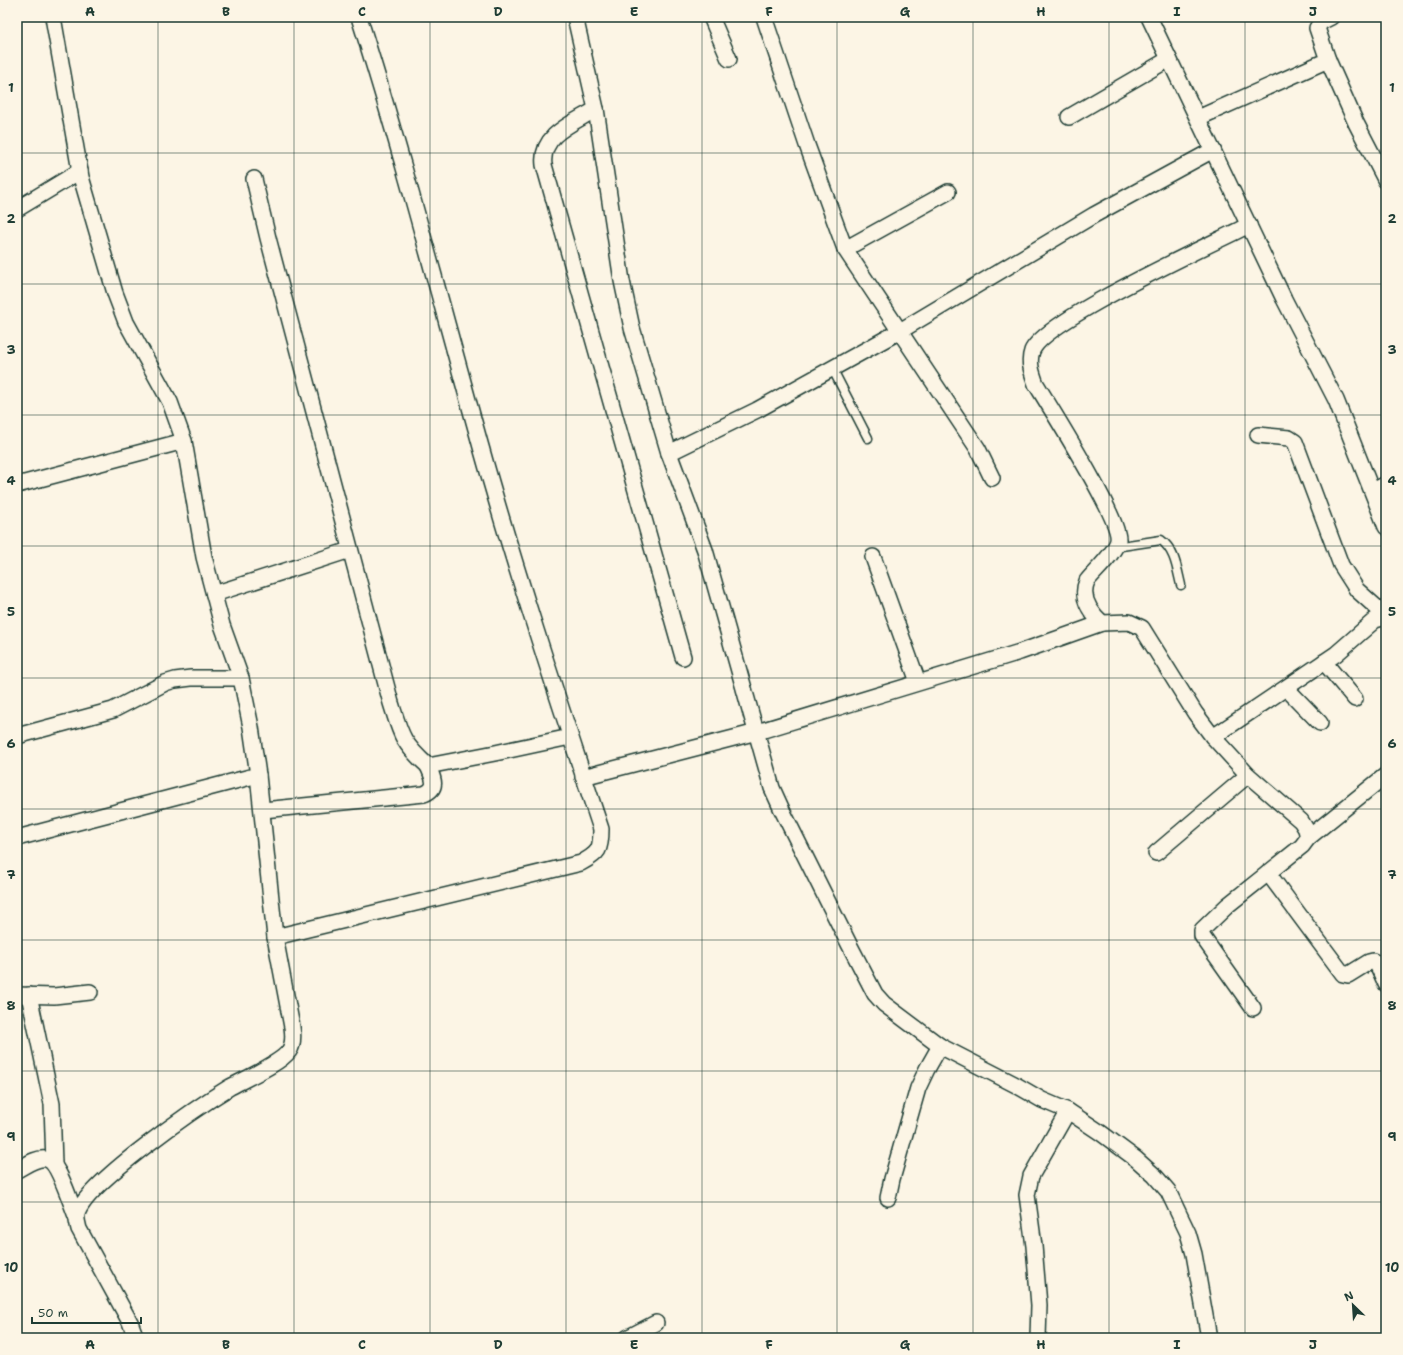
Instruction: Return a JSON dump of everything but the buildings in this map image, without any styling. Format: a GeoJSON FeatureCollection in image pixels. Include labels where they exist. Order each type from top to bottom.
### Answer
{"type":"FeatureCollection","features":[{"type":"Feature","properties":{"kind":"street"},"geometry":{"type":"LineString","coordinates":[[53,17],[80,171],[115,293],[126,322],[170,402],[184,441],[204,556],[222,625],[240,678],[251,727],[263,810],[275,937],[293,1039],[290,1050],[282,1058],[205,1103],[169,1128],[95,1189],[82,1203],[76,1216]]}},
{"type":"Feature","properties":{"kind":"street"},"geometry":{"type":"LineString","coordinates":[[275,937],[582,864],[595,855],[601,845],[600,829],[544,658],[482,449],[385,101],[359,17]]}},
{"type":"Feature","properties":{"kind":"street"},"geometry":{"type":"LineString","coordinates":[[575,17],[596,109],[625,302],[638,351],[669,453],[705,550],[772,788],[782,810],[869,983],[884,1004],[940,1046],[1042,1100],[1068,1111],[1136,1159],[1155,1176],[1168,1191],[1188,1233],[1194,1254],[1209,1338]]}},
{"type":"Feature","properties":{"kind":"street"},"geometry":{"type":"LineString","coordinates":[[712,17],[729,59]]}},
{"type":"Feature","properties":{"kind":"street"},"geometry":{"type":"LineString","coordinates":[[764,17],[807,145],[845,249],[978,449],[992,478]]}},
{"type":"Feature","properties":{"kind":"street"},"geometry":{"type":"LineString","coordinates":[[1149,17],[1249,225],[1336,400],[1386,527]]}},
{"type":"Feature","properties":{"kind":"street"},"geometry":{"type":"LineString","coordinates":[[1331,17],[1321,22],[1317,28],[1328,60],[1356,123],[1386,181]]}},
{"type":"Feature","properties":{"kind":"street"},"geometry":{"type":"LineString","coordinates":[[1069,116],[1169,59]]}},
{"type":"Feature","properties":{"kind":"street"},"geometry":{"type":"LineString","coordinates":[[1198,118],[1328,60]]}},
{"type":"Feature","properties":{"kind":"street"},"geometry":{"type":"LineString","coordinates":[[596,109],[553,135],[547,144],[543,155],[544,165],[682,657]]}},
{"type":"Feature","properties":{"kind":"street"},"geometry":{"type":"LineString","coordinates":[[669,453],[757,410],[900,331],[1094,215],[1213,150]]}},
{"type":"Feature","properties":{"kind":"street"},"geometry":{"type":"LineString","coordinates":[[17,209],[80,171]]}},
{"type":"Feature","properties":{"kind":"street"},"geometry":{"type":"LineString","coordinates":[[254,179],[268,238],[391,704],[401,735],[411,750],[428,766],[434,784],[433,788],[424,794],[263,810]]}},
{"type":"Feature","properties":{"kind":"street"},"geometry":{"type":"LineString","coordinates":[[845,249],[948,192]]}},
{"type":"Feature","properties":{"kind":"street"},"geometry":{"type":"LineString","coordinates":[[1102,623],[1087,604],[1084,587],[1087,581],[1115,547],[1118,534],[1107,507],[1036,384],[1031,370],[1032,351],[1046,335],[1081,312],[1171,263],[1249,225]]}},
{"type":"Feature","properties":{"kind":"street"},"geometry":{"type":"LineString","coordinates":[[1213,737],[1287,689],[1344,648],[1375,620],[1386,616],[1357,590],[1341,565],[1295,442],[1289,438],[1258,435]]}},
{"type":"Feature","properties":{"kind":"street"},"geometry":{"type":"LineString","coordinates":[[17,485],[184,441]]}},
{"type":"Feature","properties":{"kind":"street"},"geometry":{"type":"LineString","coordinates":[[1373,491],[1386,484]]}},
{"type":"Feature","properties":{"kind":"street"},"geometry":{"type":"LineString","coordinates":[[214,594],[350,550]]}},
{"type":"Feature","properties":{"kind":"street"},"geometry":{"type":"LineString","coordinates":[[873,557],[918,682]]}},
{"type":"Feature","properties":{"kind":"street"},"geometry":{"type":"LineString","coordinates":[[583,777],[757,732],[1020,652],[1102,623],[1129,622],[1142,628],[1195,713],[1213,737],[1248,775],[1301,821],[1306,829],[1308,838]]}},
{"type":"Feature","properties":{"kind":"street"},"geometry":{"type":"LineString","coordinates":[[1324,662],[1355,699]]}},
{"type":"Feature","properties":{"kind":"street"},"geometry":{"type":"LineString","coordinates":[[17,736],[113,710],[175,680],[191,678],[240,678]]}},
{"type":"Feature","properties":{"kind":"street"},"geometry":{"type":"LineString","coordinates":[[1287,689],[1320,723]]}},
{"type":"Feature","properties":{"kind":"street"},"geometry":{"type":"LineString","coordinates":[[428,766],[570,736]]}},
{"type":"Feature","properties":{"kind":"street"},"geometry":{"type":"LineString","coordinates":[[17,838],[258,775]]}},
{"type":"Feature","properties":{"kind":"street"},"geometry":{"type":"LineString","coordinates":[[1156,853],[1248,775]]}},
{"type":"Feature","properties":{"kind":"street"},"geometry":{"type":"LineString","coordinates":[[1253,1008],[1202,933],[1209,922],[1228,905],[1302,846],[1308,838],[1386,776]]}},
{"type":"Feature","properties":{"kind":"street"},"geometry":{"type":"LineString","coordinates":[[1268,873],[1342,974],[1348,975],[1373,961],[1386,984]]}},
{"type":"Feature","properties":{"kind":"street"},"geometry":{"type":"LineString","coordinates":[[90,992],[54,996],[23,995],[52,1104],[54,1164],[76,1216],[83,1238],[130,1322],[136,1338]]}},
{"type":"Feature","properties":{"kind":"street"},"geometry":{"type":"LineString","coordinates":[[888,1198],[918,1088],[940,1046]]}},
{"type":"Feature","properties":{"kind":"street"},"geometry":{"type":"LineString","coordinates":[[1038,1338],[1038,1305],[1034,1246],[1027,1195],[1032,1176],[1068,1111]]}},
{"type":"Feature","properties":{"kind":"street"},"geometry":{"type":"LineString","coordinates":[[17,1170],[37,1160],[46,1159],[54,1164]]}},
{"type":"Feature","properties":{"kind":"street"},"geometry":{"type":"LineString","coordinates":[[627,1338],[656,1323]]}},
{"type":"Feature","properties":{"kind":"lane"},"geometry":{"type":"LineString","coordinates":[[832,368],[868,438]]}},
{"type":"Feature","properties":{"kind":"lane"},"geometry":{"type":"LineString","coordinates":[[1115,547],[1161,540],[1167,544],[1172,552],[1181,585]]}}]}
